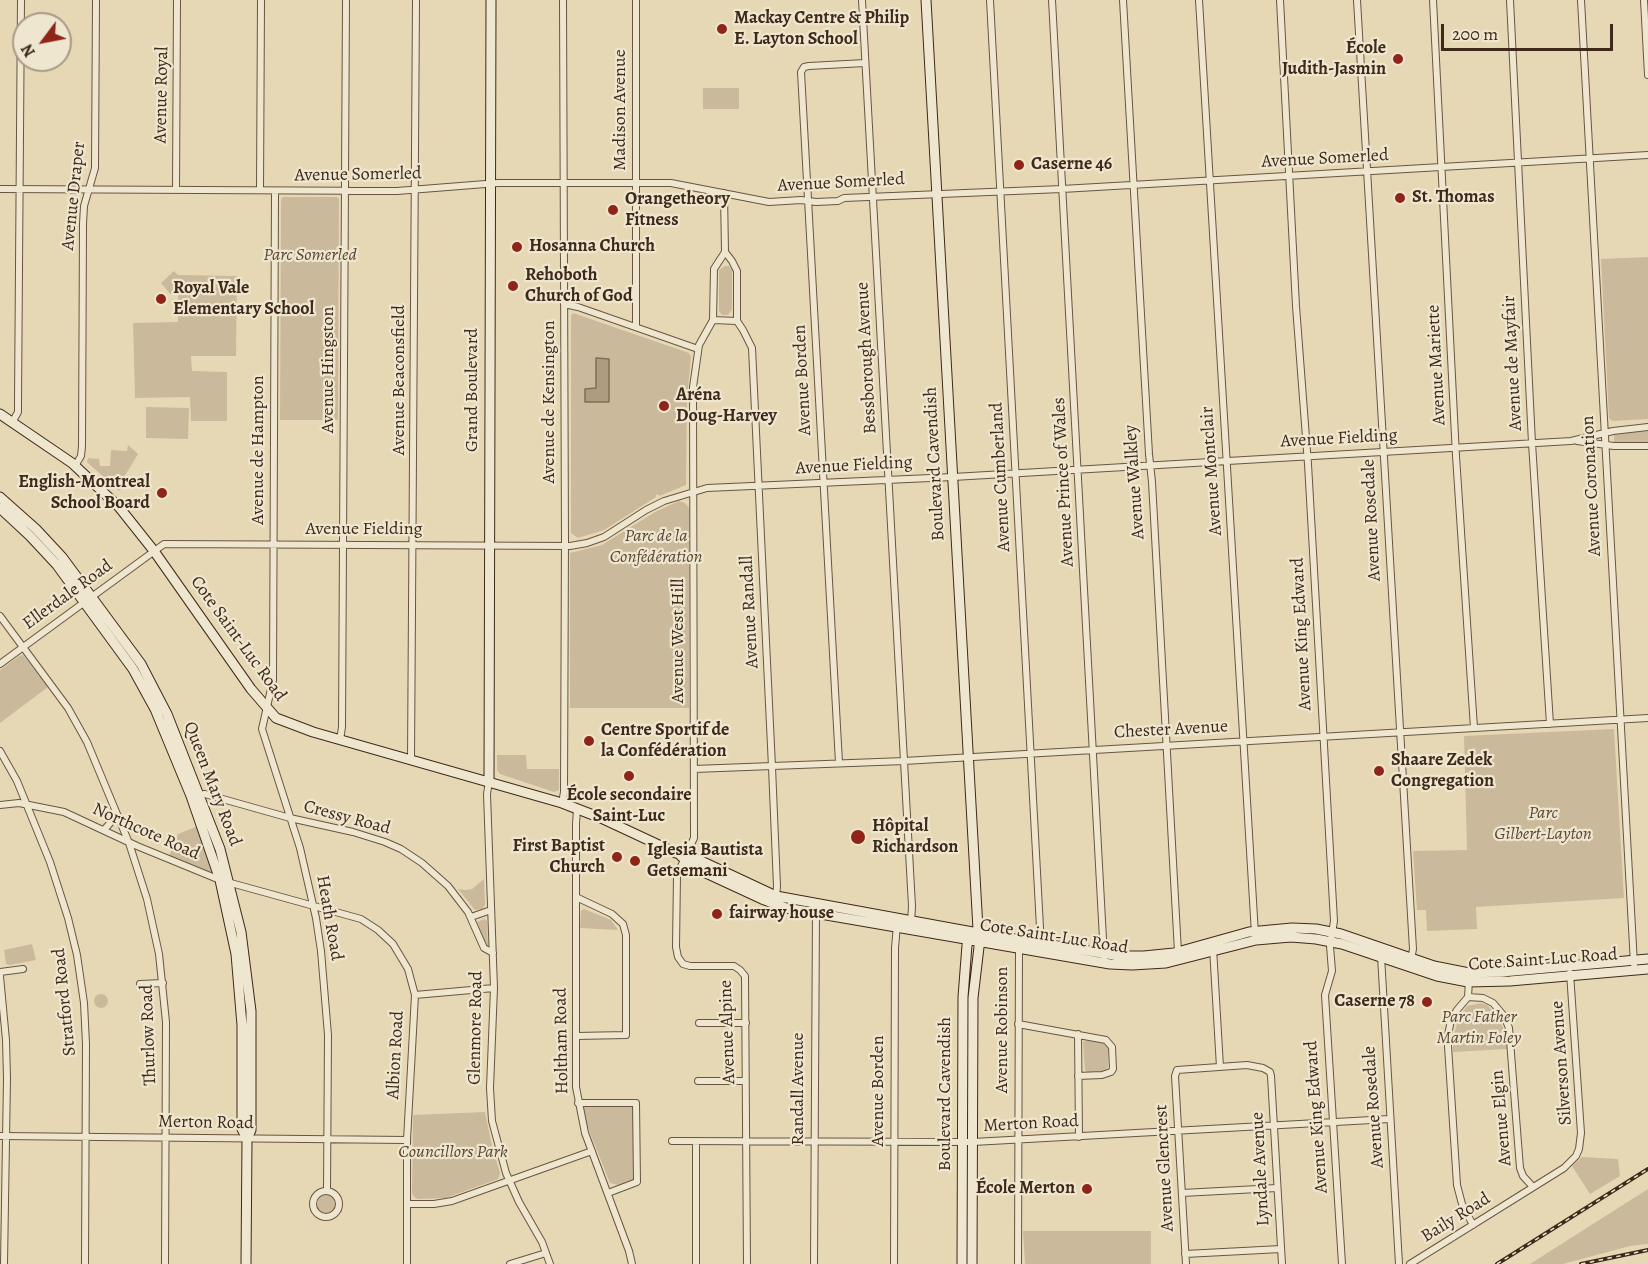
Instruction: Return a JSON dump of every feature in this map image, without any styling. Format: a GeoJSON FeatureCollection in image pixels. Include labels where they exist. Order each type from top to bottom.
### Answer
{"type":"FeatureCollection","features":[{"type":"Feature","properties":{"kind":"main road","name":"Grand Boulevard"},"geometry":{"type":"LineString","coordinates":[[489,781],[491,0]]}},
{"type":"Feature","properties":{"kind":"main road","name":"Boulevard Cavendish"},"geometry":{"type":"LineString","coordinates":[[926,0],[968,756],[975,935],[962,1264]]}},
{"type":"Feature","properties":{"kind":"main road","name":"Cote Saint-Luc Road"},"geometry":{"type":"LineString","coordinates":[[0,414],[75,466],[113,501],[154,551],[267,709],[276,718],[340,740],[562,803],[682,856],[695,868],[775,900],[1103,958],[1179,956],[1255,936],[1332,937],[1411,963],[1443,978],[1570,971],[1634,965],[1648,960]]}},
{"type":"Feature","properties":{"kind":"main road","name":"Queen Mary Road"},"geometry":{"type":"LineString","coordinates":[[0,496],[50,544],[130,663],[148,694],[216,837],[241,932],[246,1003],[251,1130],[247,1138],[246,1264]]}},
{"type":"Feature","properties":{"kind":"main road","name":"Queen Mary Road"},"geometry":{"type":"LineString","coordinates":[[0,508],[88,599]]}},
{"type":"Feature","properties":{"kind":"main road","name":"Queen Mary Road"},"geometry":{"type":"LineString","coordinates":[[195,795],[220,880],[246,1003]]}},
{"type":"Feature","properties":{"kind":"main road","name":"Cote Saint-Luc Road"},"geometry":{"type":"LineString","coordinates":[[1634,965],[1648,969]]}},
{"type":"Feature","properties":{"kind":"main road","name":"Boulevard Cavendish"},"geometry":{"type":"LineString","coordinates":[[968,1142],[972,1264]]}},
{"type":"Feature","properties":{"kind":"street"},"geometry":{"type":"LineString","coordinates":[[13,422],[18,408],[21,0]]}},
{"type":"Feature","properties":{"kind":"street","name":"Avenue Draper"},"geometry":{"type":"LineString","coordinates":[[75,466],[81,452],[84,206],[95,168],[96,0]]}},
{"type":"Feature","properties":{"kind":"street","name":"Avenue Royal"},"geometry":{"type":"LineString","coordinates":[[176,190],[177,0]]}},
{"type":"Feature","properties":{"kind":"street"},"geometry":{"type":"LineString","coordinates":[[260,190],[261,0]]}},
{"type":"Feature","properties":{"kind":"street","name":"Avenue Hingston"},"geometry":{"type":"LineString","coordinates":[[340,740],[342,727],[346,0]]}},
{"type":"Feature","properties":{"kind":"street","name":"Avenue Beaconsfield"},"geometry":{"type":"LineString","coordinates":[[411,760],[416,0]]}},
{"type":"Feature","properties":{"kind":"street","name":"Avenue de Kensington"},"geometry":{"type":"LineString","coordinates":[[562,803],[564,792],[565,546],[563,0]]}},
{"type":"Feature","properties":{"kind":"street","name":"Madison Avenue"},"geometry":{"type":"LineString","coordinates":[[636,0],[638,319],[636,327]]}},
{"type":"Feature","properties":{"kind":"street","name":"Bessborough Avenue"},"geometry":{"type":"LineString","coordinates":[[862,0],[912,906],[910,925]]}},
{"type":"Feature","properties":{"kind":"street","name":"Avenue Cumberland"},"geometry":{"type":"LineString","coordinates":[[990,0],[1040,948]]}},
{"type":"Feature","properties":{"kind":"street","name":"Avenue Prince of Wales"},"geometry":{"type":"LineString","coordinates":[[1052,0],[1103,958]]}},
{"type":"Feature","properties":{"kind":"street","name":"Avenue Walkley"},"geometry":{"type":"LineString","coordinates":[[1123,0],[1179,956]]}},
{"type":"Feature","properties":{"kind":"street","name":"Avenue Montclair"},"geometry":{"type":"LineString","coordinates":[[1199,0],[1255,936]]}},
{"type":"Feature","properties":{"kind":"street","name":"Avenue King Edward"},"geometry":{"type":"LineString","coordinates":[[1280,0],[1296,306],[1334,921],[1332,971],[1325,995],[1342,1264]]}},
{"type":"Feature","properties":{"kind":"street","name":"Avenue Rosedale"},"geometry":{"type":"LineString","coordinates":[[1357,0],[1413,949],[1411,963]]}},
{"type":"Feature","properties":{"kind":"street","name":"Avenue Mariette"},"geometry":{"type":"LineString","coordinates":[[1433,0],[1456,448],[1474,728]]}},
{"type":"Feature","properties":{"kind":"street","name":"Avenue de Mayfair"},"geometry":{"type":"LineString","coordinates":[[1510,0],[1532,443],[1550,724]]}},
{"type":"Feature","properties":{"kind":"street","name":"Avenue Coronation"},"geometry":{"type":"LineString","coordinates":[[1581,0],[1634,965]]}},
{"type":"Feature","properties":{"kind":"street"},"geometry":{"type":"LineString","coordinates":[[1644,0],[1648,75]]}},
{"type":"Feature","properties":{"kind":"street","name":"Avenue Borden"},"geometry":{"type":"LineString","coordinates":[[839,764],[801,72],[804,68],[866,63]]}},
{"type":"Feature","properties":{"kind":"street","name":"Avenue Somerled"},"geometry":{"type":"LineString","coordinates":[[0,189],[415,191],[490,184],[671,183],[770,202],[838,201],[844,198],[1062,189],[1648,155]]}},
{"type":"Feature","properties":{"kind":"street","name":"Avenue de Hampton"},"geometry":{"type":"LineString","coordinates":[[267,709],[273,680],[275,191]]}},
{"type":"Feature","properties":{"kind":"street","name":"Avenue West Hill"},"geometry":{"type":"LineString","coordinates":[[682,856],[694,838],[693,396],[698,349],[713,320],[714,269],[725,252],[724,193]]}},
{"type":"Feature","properties":{"kind":"street","name":"Avenue Randall"},"geometry":{"type":"LineString","coordinates":[[725,252],[737,271],[737,321],[752,348],[772,767],[775,900]]}},
{"type":"Feature","properties":{"kind":"street"},"geometry":{"type":"LineString","coordinates":[[564,304],[698,349]]}},
{"type":"Feature","properties":{"kind":"street"},"geometry":{"type":"LineString","coordinates":[[713,320],[737,321]]}},
{"type":"Feature","properties":{"kind":"street","name":"Avenue Fielding"},"geometry":{"type":"LineString","coordinates":[[1570,441],[1604,433],[1648,427]]}},
{"type":"Feature","properties":{"kind":"street","name":"Avenue Fielding"},"geometry":{"type":"LineString","coordinates":[[154,551],[167,544],[565,546],[578,545],[600,538],[650,507],[694,491],[758,485],[953,477],[1570,441],[1648,446]]}},
{"type":"Feature","properties":{"kind":"street","name":"Ellerdale Road"},"geometry":{"type":"LineString","coordinates":[[0,664],[154,551]]}},
{"type":"Feature","properties":{"kind":"street","name":"Thurlow Road"},"geometry":{"type":"LineString","coordinates":[[0,616],[24,646],[78,724],[129,843],[149,908],[163,983],[167,1031],[165,1264]]}},
{"type":"Feature","properties":{"kind":"street","name":"Heath Road"},"geometry":{"type":"LineString","coordinates":[[267,709],[263,732],[300,848],[321,951],[326,1002],[327,1191]]}},
{"type":"Feature","properties":{"kind":"street","name":"Chester Avenue"},"geometry":{"type":"LineString","coordinates":[[694,769],[904,761],[1648,718]]}},
{"type":"Feature","properties":{"kind":"street","name":"Stratford Road"},"geometry":{"type":"LineString","coordinates":[[0,751],[12,771],[57,879],[77,955],[85,1021],[85,1264]]}},
{"type":"Feature","properties":{"kind":"street","name":"Glenmore Road"},"geometry":{"type":"LineString","coordinates":[[489,781],[494,988],[490,1112],[496,1141],[509,1181],[550,1264]]}},
{"type":"Feature","properties":{"kind":"street","name":"Cressy Road"},"geometry":{"type":"LineString","coordinates":[[195,795],[205,794],[290,818],[353,832],[401,849],[422,863],[448,886],[471,917],[484,948],[493,952]]}},
{"type":"Feature","properties":{"kind":"street","name":"Northcote Road"},"geometry":{"type":"LineString","coordinates":[[0,805],[27,805],[64,812],[129,843],[230,884],[313,906]]}},
{"type":"Feature","properties":{"kind":"street","name":"Holtham Road"},"geometry":{"type":"LineString","coordinates":[[578,809],[576,824],[575,1080],[578,1103],[592,1151],[632,1264]]}},
{"type":"Feature","properties":{"kind":"street"},"geometry":{"type":"LineString","coordinates":[[104,830],[117,812]]}},
{"type":"Feature","properties":{"kind":"street","name":"Avenue Alpine"},"geometry":{"type":"LineString","coordinates":[[682,856],[676,880],[678,957],[683,964],[690,966],[730,966],[741,970],[746,980],[747,1264]]}},
{"type":"Feature","properties":{"kind":"street"},"geometry":{"type":"LineString","coordinates":[[576,897],[616,916],[625,930],[626,1035],[576,1036]]}},
{"type":"Feature","properties":{"kind":"street","name":"Albion Road"},"geometry":{"type":"LineString","coordinates":[[313,906],[361,919],[378,930],[393,944],[410,975],[415,995],[407,1140],[407,1264]]}},
{"type":"Feature","properties":{"kind":"street","name":"Randall Avenue"},"geometry":{"type":"LineString","coordinates":[[814,1264],[817,909]]}},
{"type":"Feature","properties":{"kind":"street"},"geometry":{"type":"LineString","coordinates":[[471,917],[491,910]]}},
{"type":"Feature","properties":{"kind":"street","name":"Avenue Borden"},"geometry":{"type":"LineString","coordinates":[[894,1264],[897,923]]}},
{"type":"Feature","properties":{"kind":"street","name":"Avenue Robinson"},"geometry":{"type":"LineString","coordinates":[[1018,1264],[1020,944]]}},
{"type":"Feature","properties":{"kind":"street"},"geometry":{"type":"LineString","coordinates":[[1212,947],[1220,1067]]}},
{"type":"Feature","properties":{"kind":"street","name":"Avenue Rosedale"},"geometry":{"type":"LineString","coordinates":[[1382,953],[1399,1264]]}},
{"type":"Feature","properties":{"kind":"street"},"geometry":{"type":"LineString","coordinates":[[4,1264],[3,1055],[0,974],[23,969]]}},
{"type":"Feature","properties":{"kind":"street","name":"Silverson Avenue"},"geometry":{"type":"LineString","coordinates":[[1570,971],[1581,1132],[1580,1146],[1576,1156]]}},
{"type":"Feature","properties":{"kind":"street"},"geometry":{"type":"LineString","coordinates":[[1468,978],[1468,997],[1451,1020],[1448,1046],[1457,1185],[1462,1204],[1473,1225]]}},
{"type":"Feature","properties":{"kind":"street"},"geometry":{"type":"LineString","coordinates":[[140,984],[163,983]]}},
{"type":"Feature","properties":{"kind":"street"},"geometry":{"type":"LineString","coordinates":[[415,995],[494,988]]}},
{"type":"Feature","properties":{"kind":"street","name":"Avenue Elgin"},"geometry":{"type":"LineString","coordinates":[[1468,997],[1483,998],[1493,1003],[1504,1016],[1509,1028],[1520,1168],[1523,1176],[1533,1187]]}},
{"type":"Feature","properties":{"kind":"street"},"geometry":{"type":"LineString","coordinates":[[699,1023],[746,1023]]}},
{"type":"Feature","properties":{"kind":"street"},"geometry":{"type":"LineString","coordinates":[[1018,1024],[1078,1034],[1106,1040],[1110,1043],[1113,1069],[1111,1072],[1102,1075],[1078,1076]]}},
{"type":"Feature","properties":{"kind":"street"},"geometry":{"type":"LineString","coordinates":[[1078,1034],[1079,1137]]}},
{"type":"Feature","properties":{"kind":"street","name":"Lyndale Avenue"},"geometry":{"type":"LineString","coordinates":[[1220,1067],[1247,1065],[1270,1072],[1282,1264]]}},
{"type":"Feature","properties":{"kind":"street","name":"Avenue Glencrest"},"geometry":{"type":"LineString","coordinates":[[1186,1264],[1175,1076],[1177,1070],[1220,1067]]}},
{"type":"Feature","properties":{"kind":"street"},"geometry":{"type":"LineString","coordinates":[[699,1081],[745,1081]]}},
{"type":"Feature","properties":{"kind":"street"},"geometry":{"type":"LineString","coordinates":[[578,1103],[636,1103],[637,1182],[608,1193]]}},
{"type":"Feature","properties":{"kind":"street","name":"Merton Road"},"geometry":{"type":"LineString","coordinates":[[672,1142],[968,1142],[1390,1119]]}},
{"type":"Feature","properties":{"kind":"street","name":"Merton Road"},"geometry":{"type":"LineString","coordinates":[[3,1136],[407,1140]]}},
{"type":"Feature","properties":{"kind":"street"},"geometry":{"type":"LineString","coordinates":[[696,1141],[696,1264]]}},
{"type":"Feature","properties":{"kind":"street"},"geometry":{"type":"LineString","coordinates":[[407,1204],[452,1201],[592,1151]]}},
{"type":"Feature","properties":{"kind":"street","name":"Baily Road"},"geometry":{"type":"LineString","coordinates":[[1410,1264],[1533,1187],[1571,1162],[1576,1156]]}},
{"type":"Feature","properties":{"kind":"street"},"geometry":{"type":"LineString","coordinates":[[1182,1193],[1277,1188]]}},
{"type":"Feature","properties":{"kind":"street"},"geometry":{"type":"LineString","coordinates":[[327,1191],[335,1194],[339,1202],[338,1210],[328,1217],[316,1212],[313,1204],[316,1196],[327,1191]]}},
{"type":"Feature","properties":{"kind":"street"},"geometry":{"type":"LineString","coordinates":[[1185,1254],[1281,1249]]}},
{"type":"Feature","properties":{"kind":"street"},"geometry":{"type":"LineString","coordinates":[[510,1264],[546,1252]]}},
{"type":"Feature","properties":{"kind":"green space"},"geometry":{"type":"Polygon","coordinates":[[[703,88],[739,88],[739,109],[703,109],[703,88]]]}},
{"type":"Feature","properties":{"kind":"green space","name":"Parc Somerled"},"geometry":{"type":"Polygon","coordinates":[[[283,197],[337,197],[339,199],[338,420],[280,420],[281,199],[283,197]]]}},
{"type":"Feature","properties":{"kind":"green space"},"geometry":{"type":"Polygon","coordinates":[[[1648,257],[1648,419],[1612,421],[1609,418],[1601,259],[1648,257]]]}},
{"type":"Feature","properties":{"kind":"green space"},"geometry":{"type":"Polygon","coordinates":[[[729,266],[732,270],[732,309],[728,315],[722,315],[719,311],[719,270],[729,266]]]}},
{"type":"Feature","properties":{"kind":"green space"},"geometry":{"type":"Polygon","coordinates":[[[174,271],[178,275],[237,276],[236,356],[191,356],[192,371],[227,372],[227,421],[191,421],[190,397],[135,398],[133,323],[178,322],[178,287],[170,294],[161,283],[174,271]]]}},
{"type":"Feature","properties":{"kind":"green space","name":"Parc de la Confédération"},"geometry":{"type":"Polygon","coordinates":[[[573,313],[689,353],[691,357],[687,398],[686,485],[659,496],[656,495],[604,530],[578,538],[571,533],[571,316],[573,313]]]}},
{"type":"Feature","properties":{"kind":"green space"},"geometry":{"type":"Polygon","coordinates":[[[146,407],[189,408],[188,439],[146,438],[146,407]]]}},
{"type":"Feature","properties":{"kind":"green space"},"geometry":{"type":"Polygon","coordinates":[[[1648,429],[1648,444],[1614,442],[1616,434],[1648,429]]]}},
{"type":"Feature","properties":{"kind":"green space"},"geometry":{"type":"Polygon","coordinates":[[[128,445],[138,454],[121,482],[124,486],[119,491],[87,462],[88,458],[99,459],[100,466],[110,466],[111,450],[127,451],[128,445]]]}},
{"type":"Feature","properties":{"kind":"green space","name":"Parc de la Confédération"},"geometry":{"type":"Polygon","coordinates":[[[679,501],[685,503],[689,508],[689,708],[570,708],[570,553],[602,545],[655,512],[679,501]]]}},
{"type":"Feature","properties":{"kind":"green space"},"geometry":{"type":"Polygon","coordinates":[[[23,655],[48,687],[0,723],[0,670],[23,655]]]}},
{"type":"Feature","properties":{"kind":"green space","name":"Parc Gilbert-Layton"},"geometry":{"type":"Polygon","coordinates":[[[1614,729],[1624,898],[1476,907],[1477,929],[1427,931],[1426,910],[1417,910],[1413,851],[1467,850],[1464,736],[1614,729]]]}},
{"type":"Feature","properties":{"kind":"green space"},"geometry":{"type":"Polygon","coordinates":[[[497,755],[526,755],[527,769],[559,769],[559,790],[554,792],[500,774],[497,770],[497,755]]]}},
{"type":"Feature","properties":{"kind":"green space"},"geometry":{"type":"Polygon","coordinates":[[[198,826],[211,872],[169,856],[178,834],[198,826]]]}},
{"type":"Feature","properties":{"kind":"green space"},"geometry":{"type":"Polygon","coordinates":[[[484,879],[485,905],[482,909],[475,910],[458,889],[472,889],[484,879]]]}},
{"type":"Feature","properties":{"kind":"green space"},"geometry":{"type":"Polygon","coordinates":[[[584,909],[611,920],[618,930],[580,928],[581,911],[584,909]]]}},
{"type":"Feature","properties":{"kind":"green space"},"geometry":{"type":"Polygon","coordinates":[[[484,919],[487,921],[488,946],[486,946],[477,922],[484,919]]]}},
{"type":"Feature","properties":{"kind":"green space"},"geometry":{"type":"Polygon","coordinates":[[[32,944],[36,960],[6,964],[4,950],[32,944]]]}},
{"type":"Feature","properties":{"kind":"green space"},"geometry":{"type":"Polygon","coordinates":[[[98,994],[104,994],[108,1001],[104,1008],[98,1008],[94,1004],[94,998],[98,994]]]}},
{"type":"Feature","properties":{"kind":"green space","name":"Parc Father Martin Foley"},"geometry":{"type":"Polygon","coordinates":[[[1481,1003],[1487,1005],[1499,1018],[1505,1033],[1507,1049],[1453,1052],[1453,1038],[1459,1017],[1467,1006],[1481,1003]]]}},
{"type":"Feature","properties":{"kind":"green space"},"geometry":{"type":"Polygon","coordinates":[[[1088,1040],[1108,1045],[1108,1067],[1105,1071],[1087,1072],[1085,1070],[1083,1042],[1088,1040]]]}},
{"type":"Feature","properties":{"kind":"green space"},"geometry":{"type":"Polygon","coordinates":[[[578,1103],[636,1103],[637,1182],[618,1185],[610,1183],[578,1103]]]}},
{"type":"Feature","properties":{"kind":"green space","name":"Councillors Park"},"geometry":{"type":"Polygon","coordinates":[[[485,1112],[500,1173],[498,1179],[446,1198],[418,1199],[414,1197],[412,1193],[413,1115],[485,1112]]]}},
{"type":"Feature","properties":{"kind":"green space"},"geometry":{"type":"Polygon","coordinates":[[[1582,1157],[1618,1159],[1620,1176],[1590,1194],[1572,1166],[1582,1157]]]}},
{"type":"Feature","properties":{"kind":"green space"},"geometry":{"type":"Polygon","coordinates":[[[1648,1189],[1648,1244],[1630,1246],[1563,1264],[1530,1264],[1648,1189]]]}},
{"type":"Feature","properties":{"kind":"green space"},"geometry":{"type":"Polygon","coordinates":[[[327,1195],[334,1198],[337,1205],[334,1212],[327,1215],[320,1212],[317,1205],[320,1198],[327,1195]]]}},
{"type":"Feature","properties":{"kind":"green space"},"geometry":{"type":"Polygon","coordinates":[[[1023,1231],[1151,1231],[1151,1264],[1025,1264],[1023,1231]]]}},
{"type":"Feature","properties":{"kind":"shaded area"},"geometry":{"type":"Polygon","coordinates":[[[596,358],[609,359],[609,402],[585,402],[585,389],[596,388],[596,358]]]}},
{"type":"Feature","properties":{"kind":"railway"},"geometry":{"type":"LineString","coordinates":[[1497,1264],[1648,1169]]}},
{"type":"Feature","properties":{"kind":"railway"},"geometry":{"type":"LineString","coordinates":[[1581,1264],[1648,1250]]}},
{"type":"Feature","properties":{"kind":"place","name":"Mackay Centre & Philip E. Layton School"},"geometry":{"type":"Point","coordinates":[722,29]}},
{"type":"Feature","properties":{"kind":"place","name":"École Judith-Jasmin"},"geometry":{"type":"Point","coordinates":[1398,59]}},
{"type":"Feature","properties":{"kind":"place","name":"Caserne 46"},"geometry":{"type":"Point","coordinates":[1019,165]}},
{"type":"Feature","properties":{"kind":"place","name":"St. Thomas"},"geometry":{"type":"Point","coordinates":[1400,198]}},
{"type":"Feature","properties":{"kind":"place","name":"Orangetheory Fitness"},"geometry":{"type":"Point","coordinates":[613,210]}},
{"type":"Feature","properties":{"kind":"place","name":"Hosanna Church"},"geometry":{"type":"Point","coordinates":[517,247]}},
{"type":"Feature","properties":{"kind":"place","name":"Rehoboth Church of God"},"geometry":{"type":"Point","coordinates":[513,286]}},
{"type":"Feature","properties":{"kind":"place","name":"Royal Vale Elementary School"},"geometry":{"type":"Point","coordinates":[161,299]}},
{"type":"Feature","properties":{"kind":"place","name":"Aréna Doug-Harvey"},"geometry":{"type":"Point","coordinates":[664,406]}},
{"type":"Feature","properties":{"kind":"place","name":"English-Montreal School Board"},"geometry":{"type":"Point","coordinates":[162,493]}},
{"type":"Feature","properties":{"kind":"place","name":"Centre Sportif de la Confédération"},"geometry":{"type":"Point","coordinates":[589,741]}},
{"type":"Feature","properties":{"kind":"place","name":"Shaare Zedek Congregation"},"geometry":{"type":"Point","coordinates":[1379,771]}},
{"type":"Feature","properties":{"kind":"place","name":"École secondaire Saint-Luc"},"geometry":{"type":"Point","coordinates":[629,776]}},
{"type":"Feature","properties":{"kind":"place","name":"Hôpital Richardson"},"geometry":{"type":"Point","coordinates":[858,837]}},
{"type":"Feature","properties":{"kind":"place","name":"First Baptist Church"},"geometry":{"type":"Point","coordinates":[617,857]}},
{"type":"Feature","properties":{"kind":"place","name":"Iglesia Bautista Getsemani"},"geometry":{"type":"Point","coordinates":[635,861]}},
{"type":"Feature","properties":{"kind":"place","name":"fairway house"},"geometry":{"type":"Point","coordinates":[717,914]}},
{"type":"Feature","properties":{"kind":"place","name":"Caserne 78"},"geometry":{"type":"Point","coordinates":[1427,1002]}},
{"type":"Feature","properties":{"kind":"place","name":"École Merton"},"geometry":{"type":"Point","coordinates":[1087,1189]}}]}
